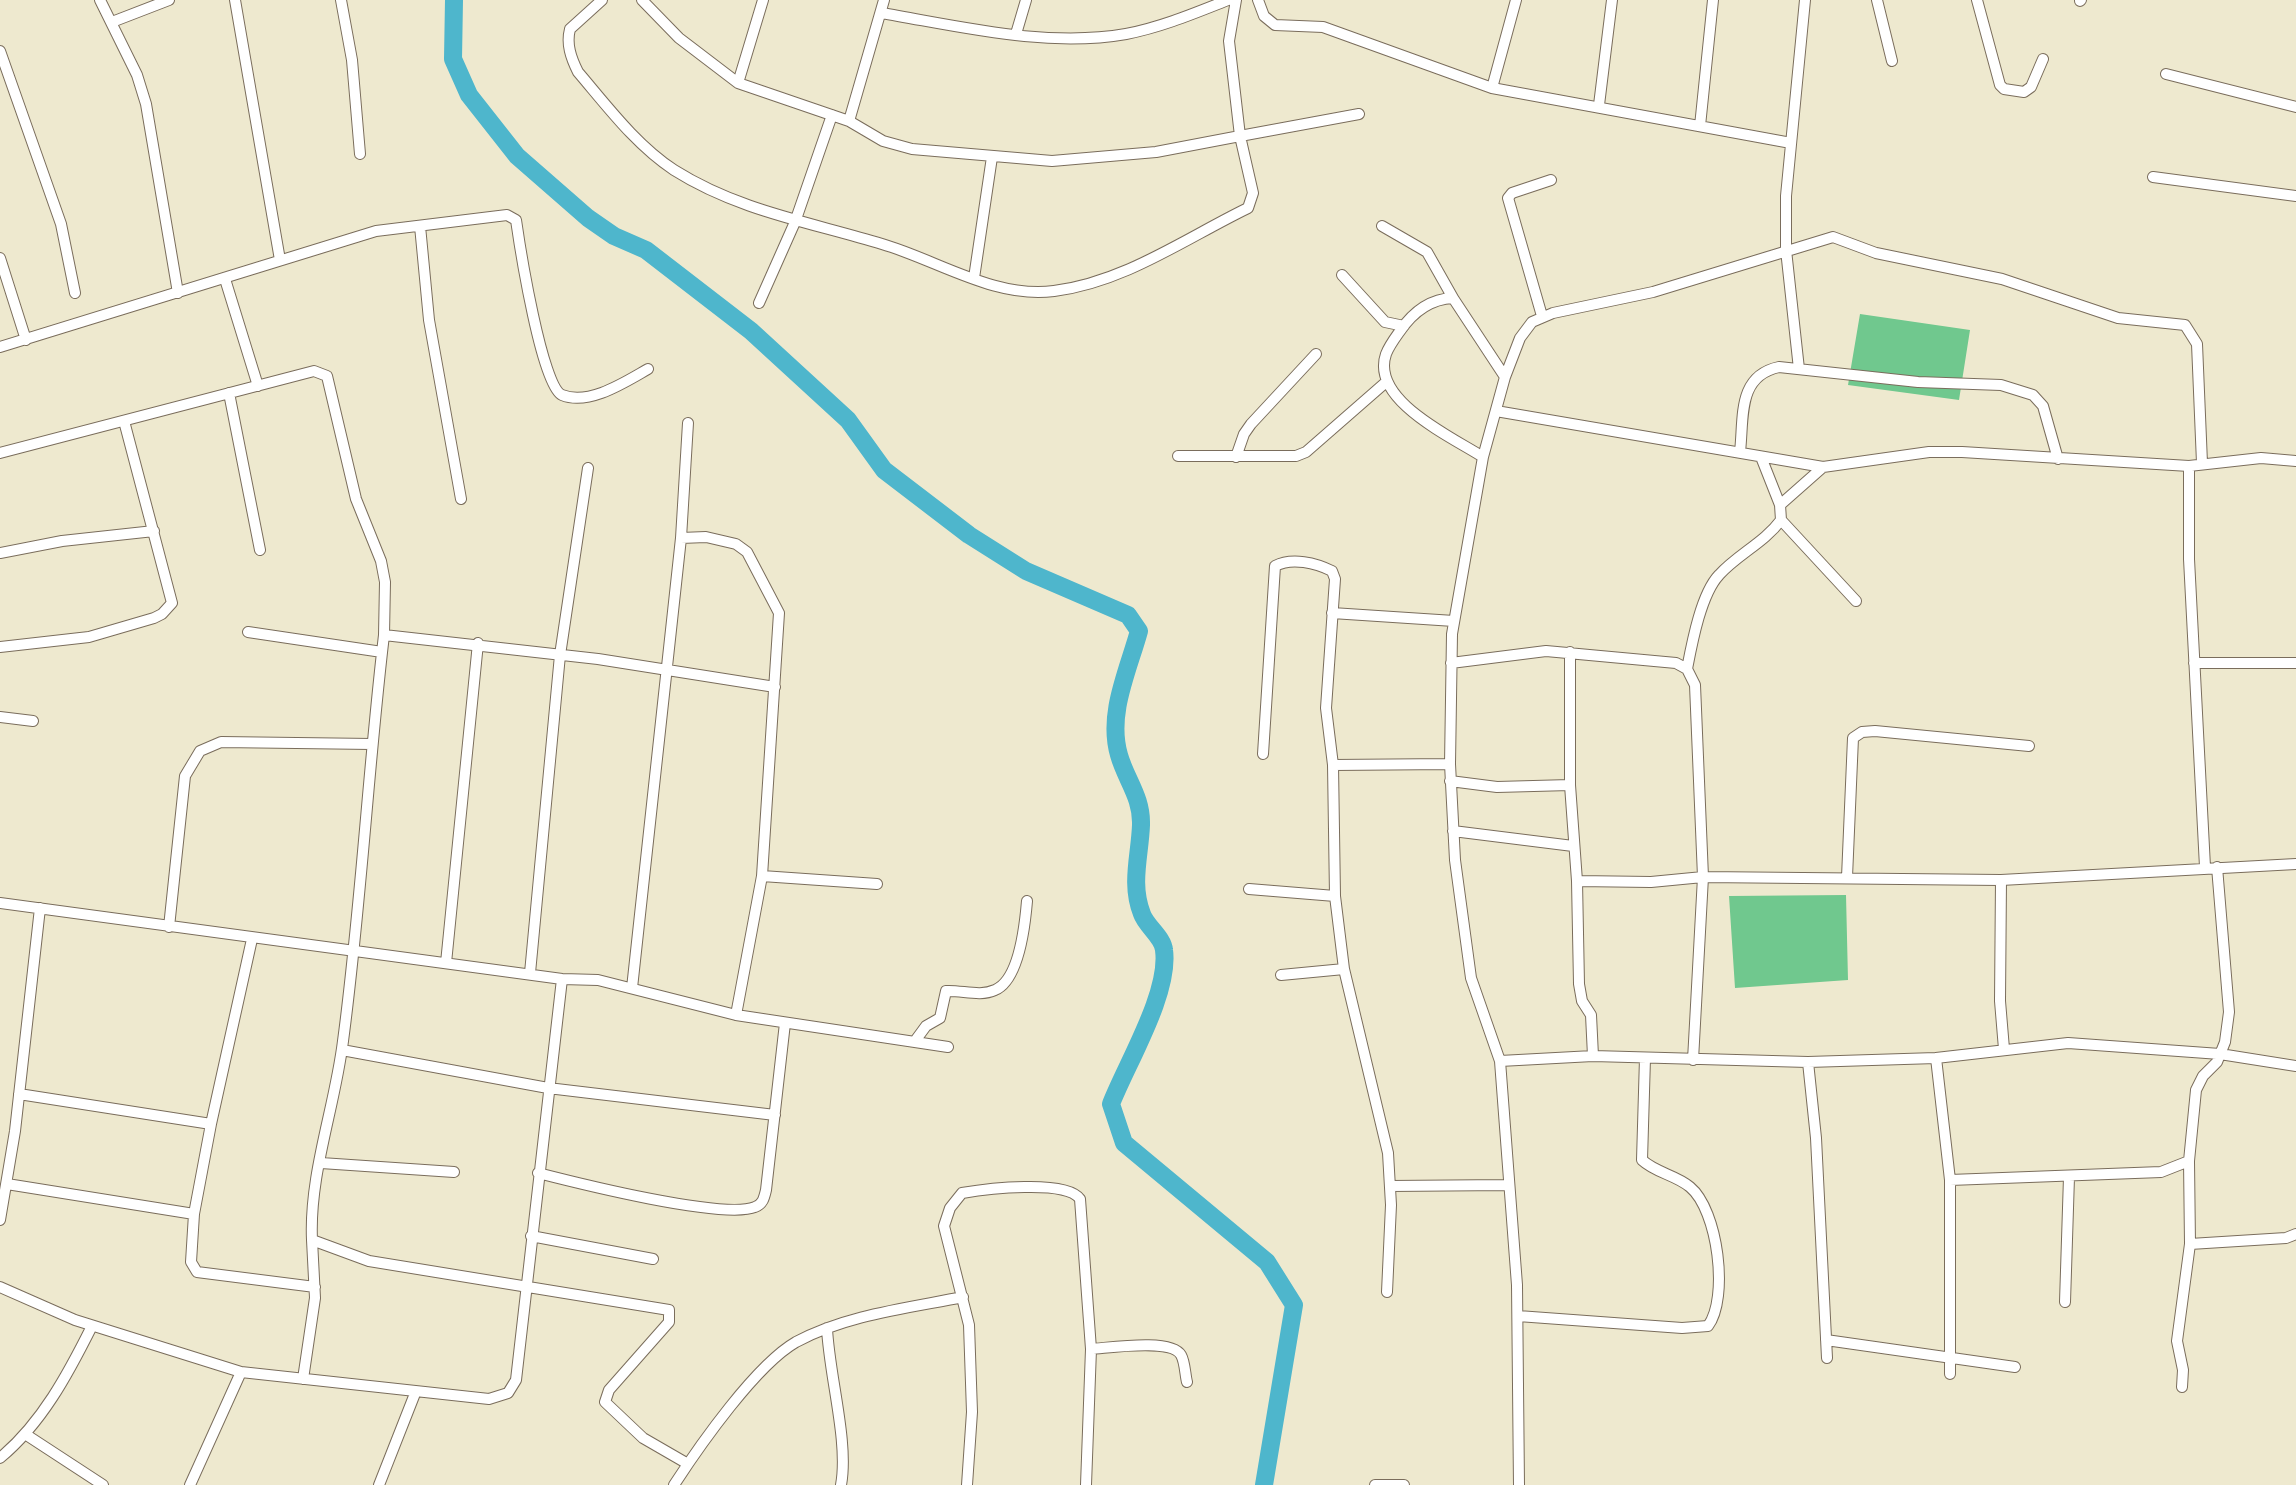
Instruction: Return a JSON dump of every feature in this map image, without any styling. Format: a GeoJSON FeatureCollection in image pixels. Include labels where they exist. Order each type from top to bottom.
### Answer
{"type":"FeatureCollection","features":[{"type":"Feature","properties":{"kind":"street"},"geometry":{"type":"LineString","coordinates":[[100,0],[137,75],[146,104],[178,293]]}},
{"type":"Feature","properties":{"kind":"street"},"geometry":{"type":"LineString","coordinates":[[112,22],[169,0]]}},
{"type":"Feature","properties":{"kind":"street"},"geometry":{"type":"LineString","coordinates":[[235,0],[280,260]]}},
{"type":"Feature","properties":{"kind":"street"},"geometry":{"type":"LineString","coordinates":[[341,0],[352,60],[360,154]]}},
{"type":"Feature","properties":{"kind":"street"},"geometry":{"type":"LineString","coordinates":[[602,0],[570,29],[569,48],[578,72],[643,145],[671,168],[729,200],[795,222],[884,244],[974,278],[1023,291],[1066,289],[1130,270],[1248,208],[1253,193],[1240,136],[1229,41],[1236,0]]}},
{"type":"Feature","properties":{"kind":"street"},"geometry":{"type":"LineString","coordinates":[[642,0],[679,38],[738,83],[849,121],[883,141],[912,149],[1052,161],[1094,160],[1359,114]]}},
{"type":"Feature","properties":{"kind":"street"},"geometry":{"type":"LineString","coordinates":[[738,83],[763,0]]}},
{"type":"Feature","properties":{"kind":"street"},"geometry":{"type":"LineString","coordinates":[[849,121],[884,0]]}},
{"type":"Feature","properties":{"kind":"street"},"geometry":{"type":"LineString","coordinates":[[1016,34],[1026,0]]}},
{"type":"Feature","properties":{"kind":"street"},"geometry":{"type":"LineString","coordinates":[[881,13],[1016,34],[1087,38],[1124,34],[1185,17],[1228,0]]}},
{"type":"Feature","properties":{"kind":"street"},"geometry":{"type":"LineString","coordinates":[[1258,0],[1264,16],[1275,25],[1323,27],[1492,88],[1599,105],[1791,143]]}},
{"type":"Feature","properties":{"kind":"street"},"geometry":{"type":"LineString","coordinates":[[1492,88],[1516,0]]}},
{"type":"Feature","properties":{"kind":"street"},"geometry":{"type":"LineString","coordinates":[[1599,105],[1612,0]]}},
{"type":"Feature","properties":{"kind":"street"},"geometry":{"type":"LineString","coordinates":[[1700,127],[1713,0]]}},
{"type":"Feature","properties":{"kind":"street"},"geometry":{"type":"LineString","coordinates":[[1798,369],[1786,250],[1791,143],[1805,0]]}},
{"type":"Feature","properties":{"kind":"street"},"geometry":{"type":"LineString","coordinates":[[1877,0],[1892,61]]}},
{"type":"Feature","properties":{"kind":"street"},"geometry":{"type":"LineString","coordinates":[[1978,0],[2000,85],[2004,89],[2024,92],[2036,79],[2043,59]]}},
{"type":"Feature","properties":{"kind":"street"},"geometry":{"type":"LineString","coordinates":[[0,51],[61,223],[75,293]]}},
{"type":"Feature","properties":{"kind":"street"},"geometry":{"type":"LineString","coordinates":[[2166,74],[2296,107]]}},
{"type":"Feature","properties":{"kind":"street"},"geometry":{"type":"LineString","coordinates":[[759,303],[795,222],[832,116]]}},
{"type":"Feature","properties":{"kind":"street"},"geometry":{"type":"LineString","coordinates":[[974,278],[992,157]]}},
{"type":"Feature","properties":{"kind":"street"},"geometry":{"type":"LineString","coordinates":[[2153,177],[2296,196]]}},
{"type":"Feature","properties":{"kind":"street"},"geometry":{"type":"LineString","coordinates":[[1542,316],[1507,198],[1512,193],[1551,180]]}},
{"type":"Feature","properties":{"kind":"street"},"geometry":{"type":"LineString","coordinates":[[0,347],[376,231],[501,215],[514,218],[541,350],[552,387],[560,395],[576,399],[599,393],[648,369]]}},
{"type":"Feature","properties":{"kind":"street"},"geometry":{"type":"LineString","coordinates":[[420,226],[426,301],[461,499]]}},
{"type":"Feature","properties":{"kind":"street"},"geometry":{"type":"LineString","coordinates":[[1382,226],[1433,258],[1453,298],[1505,377]]}},
{"type":"Feature","properties":{"kind":"street"},"geometry":{"type":"LineString","coordinates":[[1519,1485],[1518,1316],[1500,1061],[1471,978],[1453,831],[1450,764],[1454,621],[1483,457],[1505,377],[1520,338],[1532,321],[1542,316],[1653,292],[1833,237],[1876,253],[2011,281],[2118,318],[2185,325],[2197,344],[2202,463]]}},
{"type":"Feature","properties":{"kind":"street"},"geometry":{"type":"LineString","coordinates":[[0,258],[26,340]]}},
{"type":"Feature","properties":{"kind":"street"},"geometry":{"type":"LineString","coordinates":[[1342,275],[1385,322],[1404,326]]}},
{"type":"Feature","properties":{"kind":"street"},"geometry":{"type":"LineString","coordinates":[[225,279],[258,386]]}},
{"type":"Feature","properties":{"kind":"street"},"geometry":{"type":"LineString","coordinates":[[1453,298],[1434,300],[1404,326],[1386,352],[1385,383],[1412,412],[1483,457]]}},
{"type":"Feature","properties":{"kind":"street"},"geometry":{"type":"LineString","coordinates":[[1236,457],[1244,434],[1251,424],[1316,354]]}},
{"type":"Feature","properties":{"kind":"street"},"geometry":{"type":"LineString","coordinates":[[1740,452],[1746,396],[1752,381],[1765,370],[1779,367],[1918,382],[1989,383],[2033,395],[2043,406],[2058,458]]}},
{"type":"Feature","properties":{"kind":"street"},"geometry":{"type":"LineString","coordinates":[[0,453],[314,371],[327,376],[356,499],[382,561],[385,582],[384,635],[355,952],[342,1050],[315,1190],[312,1240],[315,1287],[303,1379]]}},
{"type":"Feature","properties":{"kind":"street"},"geometry":{"type":"LineString","coordinates":[[1178,456],[1296,456],[1306,452],[1385,383]]}},
{"type":"Feature","properties":{"kind":"street"},"geometry":{"type":"LineString","coordinates":[[229,393],[260,550]]}},
{"type":"Feature","properties":{"kind":"street"},"geometry":{"type":"LineString","coordinates":[[1496,411],[1823,467],[1929,453],[2189,466],[2261,458],[2296,461]]}},
{"type":"Feature","properties":{"kind":"street"},"geometry":{"type":"LineString","coordinates":[[0,647],[89,637],[162,614],[172,603],[124,421]]}},
{"type":"Feature","properties":{"kind":"street"},"geometry":{"type":"LineString","coordinates":[[632,988],[681,538],[688,424]]}},
{"type":"Feature","properties":{"kind":"street"},"geometry":{"type":"LineString","coordinates":[[1761,457],[1780,505],[1781,520],[1856,601]]}},
{"type":"Feature","properties":{"kind":"street"},"geometry":{"type":"LineString","coordinates":[[2189,466],[2194,663],[2205,867]]}},
{"type":"Feature","properties":{"kind":"street"},"geometry":{"type":"LineString","coordinates":[[1780,505],[1823,467]]}},
{"type":"Feature","properties":{"kind":"street"},"geometry":{"type":"LineString","coordinates":[[530,973],[560,655],[588,468]]}},
{"type":"Feature","properties":{"kind":"street"},"geometry":{"type":"LineString","coordinates":[[1687,669],[1706,598],[1716,577],[1773,531],[1781,520]]}},
{"type":"Feature","properties":{"kind":"street"},"geometry":{"type":"LineString","coordinates":[[0,553],[62,541],[154,531]]}},
{"type":"Feature","properties":{"kind":"street"},"geometry":{"type":"LineString","coordinates":[[681,538],[724,540],[747,552],[779,612],[762,876],[736,1015]]}},
{"type":"Feature","properties":{"kind":"street"},"geometry":{"type":"LineString","coordinates":[[1263,754],[1275,566],[1282,562],[1302,562],[1332,571],[1335,579],[1326,708],[1333,765],[1335,896],[1344,969],[1388,1153],[1390,1186],[1387,1292]]}},
{"type":"Feature","properties":{"kind":"street"},"geometry":{"type":"LineString","coordinates":[[1332,613],[1454,621]]}},
{"type":"Feature","properties":{"kind":"street"},"geometry":{"type":"LineString","coordinates":[[248,632],[382,652]]}},
{"type":"Feature","properties":{"kind":"street"},"geometry":{"type":"LineString","coordinates":[[384,635],[478,643],[775,687]]}},
{"type":"Feature","properties":{"kind":"street"},"geometry":{"type":"LineString","coordinates":[[446,963],[478,643]]}},
{"type":"Feature","properties":{"kind":"street"},"geometry":{"type":"LineString","coordinates":[[1451,663],[1546,651],[1676,663],[1687,669],[1695,685],[1703,877],[1693,1060]]}},
{"type":"Feature","properties":{"kind":"street"},"geometry":{"type":"LineString","coordinates":[[1570,652],[1570,785],[1577,881],[1579,984],[1583,1001],[1591,1015],[1593,1056]]}},
{"type":"Feature","properties":{"kind":"street"},"geometry":{"type":"LineString","coordinates":[[2194,663],[2296,663]]}},
{"type":"Feature","properties":{"kind":"street"},"geometry":{"type":"LineString","coordinates":[[0,717],[33,721]]}},
{"type":"Feature","properties":{"kind":"street"},"geometry":{"type":"LineString","coordinates":[[1847,877],[1853,738],[1875,731],[2029,746]]}},
{"type":"Feature","properties":{"kind":"street"},"geometry":{"type":"LineString","coordinates":[[169,927],[181,828],[181,792],[185,776],[200,751],[221,742],[372,744]]}},
{"type":"Feature","properties":{"kind":"street"},"geometry":{"type":"LineString","coordinates":[[1333,765],[1450,764]]}},
{"type":"Feature","properties":{"kind":"street"},"geometry":{"type":"LineString","coordinates":[[1450,781],[1497,787],[1570,785]]}},
{"type":"Feature","properties":{"kind":"street"},"geometry":{"type":"LineString","coordinates":[[1453,831],[1573,846]]}},
{"type":"Feature","properties":{"kind":"street"},"geometry":{"type":"LineString","coordinates":[[1577,881],[1651,882],[1703,877],[2001,880],[2296,864]]}},
{"type":"Feature","properties":{"kind":"street"},"geometry":{"type":"LineString","coordinates":[[2182,1387],[2183,1370],[2177,1341],[2190,1244],[2189,1161],[2198,1082],[2220,1054],[2228,1033],[2229,1013],[2217,867]]}},
{"type":"Feature","properties":{"kind":"street"},"geometry":{"type":"LineString","coordinates":[[762,876],[877,884]]}},
{"type":"Feature","properties":{"kind":"street"},"geometry":{"type":"LineString","coordinates":[[2001,880],[2000,1001],[2004,1049]]}},
{"type":"Feature","properties":{"kind":"street"},"geometry":{"type":"LineString","coordinates":[[1249,889],[1335,896]]}},
{"type":"Feature","properties":{"kind":"street"},"geometry":{"type":"LineString","coordinates":[[915,1041],[926,1026],[940,1018],[946,991],[993,992],[1004,984],[1010,974],[1025,926],[1027,901]]}},
{"type":"Feature","properties":{"kind":"street"},"geometry":{"type":"LineString","coordinates":[[0,903],[562,979],[598,980],[736,1015],[948,1047]]}},
{"type":"Feature","properties":{"kind":"street"},"geometry":{"type":"LineString","coordinates":[[0,1220],[19,1094],[40,908]]}},
{"type":"Feature","properties":{"kind":"street"},"geometry":{"type":"LineString","coordinates":[[252,939],[194,1214],[191,1262],[197,1272],[315,1287]]}},
{"type":"Feature","properties":{"kind":"street"},"geometry":{"type":"LineString","coordinates":[[1281,975],[1344,969]]}},
{"type":"Feature","properties":{"kind":"street"},"geometry":{"type":"LineString","coordinates":[[0,1287],[92,1326],[240,1372],[489,1399],[508,1393],[516,1380],[562,979]]}},
{"type":"Feature","properties":{"kind":"street"},"geometry":{"type":"LineString","coordinates":[[538,1173],[613,1191],[728,1211],[746,1210],[763,1202],[785,1023]]}},
{"type":"Feature","properties":{"kind":"street"},"geometry":{"type":"LineString","coordinates":[[1500,1061],[1593,1056],[1808,1062],[1937,1058],[2068,1043],[2220,1054],[2296,1066]]}},
{"type":"Feature","properties":{"kind":"street"},"geometry":{"type":"LineString","coordinates":[[342,1050],[548,1088],[775,1115]]}},
{"type":"Feature","properties":{"kind":"street"},"geometry":{"type":"LineString","coordinates":[[1518,1316],[1682,1328],[1708,1326],[1715,1317],[1718,1304],[1717,1248],[1704,1208],[1690,1187],[1642,1160],[1645,1058]]}},
{"type":"Feature","properties":{"kind":"street"},"geometry":{"type":"LineString","coordinates":[[1937,1058],[1950,1180],[1950,1374]]}},
{"type":"Feature","properties":{"kind":"street"},"geometry":{"type":"LineString","coordinates":[[1808,1062],[1816,1138],[1827,1358]]}},
{"type":"Feature","properties":{"kind":"street"},"geometry":{"type":"LineString","coordinates":[[19,1094],[211,1124]]}},
{"type":"Feature","properties":{"kind":"street"},"geometry":{"type":"LineString","coordinates":[[1950,1180],[2161,1172],[2189,1161]]}},
{"type":"Feature","properties":{"kind":"street"},"geometry":{"type":"LineString","coordinates":[[321,1163],[454,1172]]}},
{"type":"Feature","properties":{"kind":"street"},"geometry":{"type":"LineString","coordinates":[[2065,1302],[2069,1177]]}},
{"type":"Feature","properties":{"kind":"street"},"geometry":{"type":"LineString","coordinates":[[7,1184],[194,1214]]}},
{"type":"Feature","properties":{"kind":"street"},"geometry":{"type":"LineString","coordinates":[[1390,1186],[1507,1185]]}},
{"type":"Feature","properties":{"kind":"street"},"geometry":{"type":"LineString","coordinates":[[967,1485],[972,1412],[969,1325],[944,1226],[950,1208],[962,1193],[998,1187],[1063,1190],[1077,1194],[1083,1220],[1091,1349],[1086,1485]]}},
{"type":"Feature","properties":{"kind":"street"},"geometry":{"type":"LineString","coordinates":[[2190,1244],[2286,1238],[2296,1234]]}},
{"type":"Feature","properties":{"kind":"street"},"geometry":{"type":"LineString","coordinates":[[531,1236],[653,1259]]}},
{"type":"Feature","properties":{"kind":"street"},"geometry":{"type":"LineString","coordinates":[[312,1240],[369,1261],[463,1274],[525,1288],[669,1310],[669,1322],[609,1390],[605,1402],[643,1438],[688,1464]]}},
{"type":"Feature","properties":{"kind":"street"},"geometry":{"type":"LineString","coordinates":[[674,1485],[758,1375],[794,1343],[827,1328],[963,1297]]}},
{"type":"Feature","properties":{"kind":"street"},"geometry":{"type":"LineString","coordinates":[[1,1455],[25,1434],[55,1395],[92,1326]]}},
{"type":"Feature","properties":{"kind":"street"},"geometry":{"type":"LineString","coordinates":[[827,1328],[829,1367],[839,1419],[841,1485]]}},
{"type":"Feature","properties":{"kind":"street"},"geometry":{"type":"LineString","coordinates":[[1826,1340],[2015,1367]]}},
{"type":"Feature","properties":{"kind":"street"},"geometry":{"type":"LineString","coordinates":[[1091,1349],[1144,1346],[1175,1349],[1182,1356],[1186,1382]]}},
{"type":"Feature","properties":{"kind":"street"},"geometry":{"type":"LineString","coordinates":[[190,1485],[240,1372]]}},
{"type":"Feature","properties":{"kind":"street"},"geometry":{"type":"LineString","coordinates":[[379,1485],[416,1391]]}},
{"type":"Feature","properties":{"kind":"street"},"geometry":{"type":"LineString","coordinates":[[25,1434],[103,1485]]}},
{"type":"Feature","properties":{"kind":"street"},"geometry":{"type":"LineString","coordinates":[[1376,1485],[1404,1485]]}},
{"type":"Feature","properties":{"kind":"green space"},"geometry":{"type":"Polygon","coordinates":[[[1860,314],[1970,330],[1959,400],[1848,385],[1860,314]]]}},
{"type":"Feature","properties":{"kind":"green space"},"geometry":{"type":"Polygon","coordinates":[[[1846,895],[1848,980],[1735,988],[1729,896],[1846,895]]]}},
{"type":"Feature","properties":{"kind":"waterway"},"geometry":{"type":"LineString","coordinates":[[454,0],[453,59],[469,95],[517,156],[588,218],[614,236],[646,250],[751,331],[848,420],[884,470],[969,535],[1026,571],[1128,615],[1139,631],[1120,693],[1116,740],[1141,815],[1136,881],[1138,903],[1144,918],[1163,945],[1164,967],[1146,1028],[1111,1104],[1124,1143],[1267,1262],[1294,1305],[1264,1485]]}}]}
